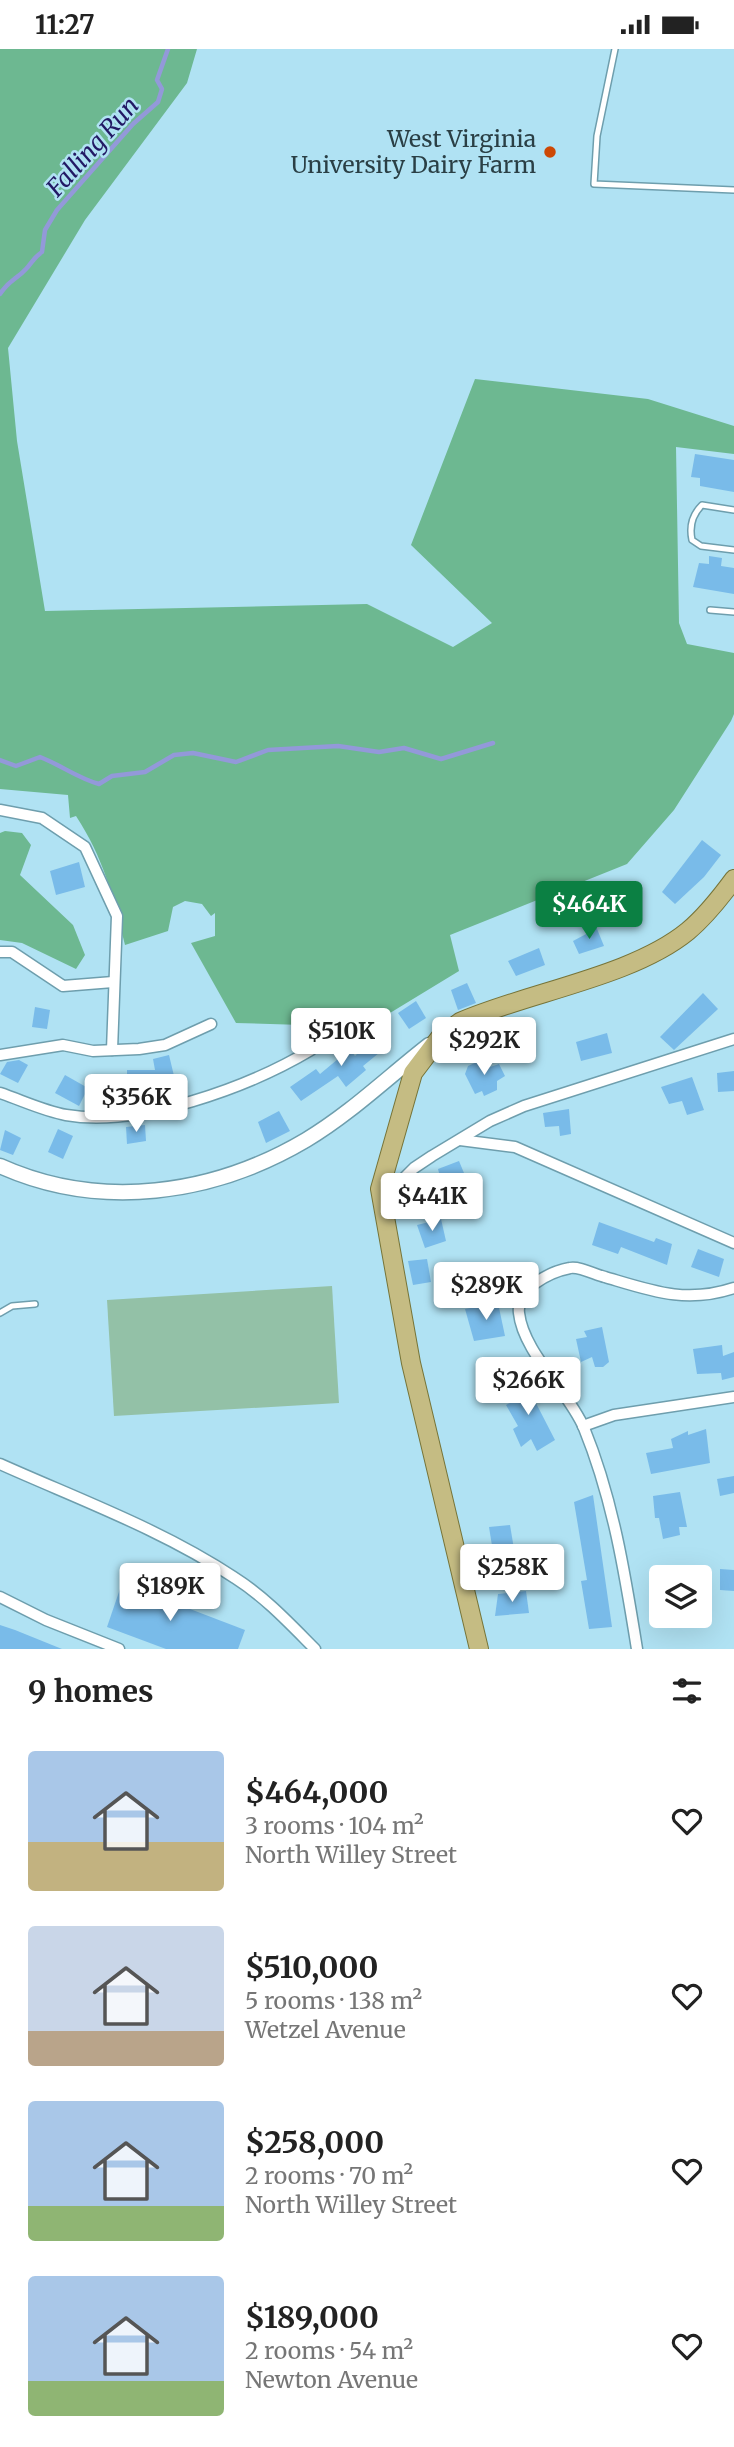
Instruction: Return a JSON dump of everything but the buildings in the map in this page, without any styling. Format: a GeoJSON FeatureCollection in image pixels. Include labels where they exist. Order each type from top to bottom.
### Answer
{"type":"FeatureCollection","features":[{"type":"Feature","properties":{"kind":"main road"},"geometry":{"type":"LineString","coordinates":[[479,1649],[411,1363],[380,1189],[414,1073],[441,1036],[484,1012],[585,979],[664,947],[687,932],[710,911],[734,879]]}},
{"type":"Feature","properties":{"kind":"street"},"geometry":{"type":"LineString","coordinates":[[0,810],[43,818],[85,847],[117,916],[112,1050]]}},
{"type":"Feature","properties":{"kind":"street"},"geometry":{"type":"LineString","coordinates":[[0,952],[12,952],[63,986],[113,982]]}},
{"type":"Feature","properties":{"kind":"street"},"geometry":{"type":"LineString","coordinates":[[0,1055],[64,1045],[93,1051],[165,1045],[211,1024]]}},
{"type":"Feature","properties":{"kind":"street"},"geometry":{"type":"LineString","coordinates":[[0,1166],[54,1187],[97,1193],[206,1184],[255,1166],[307,1139],[358,1103],[441,1036]]}},
{"type":"Feature","properties":{"kind":"street"},"geometry":{"type":"LineString","coordinates":[[380,1189],[400,1182],[414,1168],[490,1121],[524,1106],[734,1039]]}},
{"type":"Feature","properties":{"kind":"street"},"geometry":{"type":"LineString","coordinates":[[0,1093],[67,1115],[129,1115],[214,1095],[311,1050]]}},
{"type":"Feature","properties":{"kind":"street"},"geometry":{"type":"LineString","coordinates":[[460,1140],[515,1147],[734,1243]]}},
{"type":"Feature","properties":{"kind":"street"},"geometry":{"type":"LineString","coordinates":[[637,1649],[621,1542],[583,1426],[531,1343],[519,1314],[520,1298],[531,1285],[571,1268],[657,1293],[706,1297],[734,1288]]}},
{"type":"Feature","properties":{"kind":"street"},"geometry":{"type":"LineString","coordinates":[[583,1426],[614,1415],[734,1397]]}},
{"type":"Feature","properties":{"kind":"street"},"geometry":{"type":"LineString","coordinates":[[0,1464],[167,1540],[236,1578],[269,1604],[314,1649]]}},
{"type":"Feature","properties":{"kind":"street"},"geometry":{"type":"LineString","coordinates":[[0,1597],[46,1620],[119,1649]]}},
{"type":"Feature","properties":{"kind":"lane"},"geometry":{"type":"LineString","coordinates":[[615,49],[597,137],[594,184],[734,190]]}},
{"type":"Feature","properties":{"kind":"lane"},"geometry":{"type":"LineString","coordinates":[[734,510],[702,505],[693,515],[691,533],[692,540],[701,546],[734,550]]}},
{"type":"Feature","properties":{"kind":"lane"},"geometry":{"type":"LineString","coordinates":[[710,610],[734,612]]}},
{"type":"Feature","properties":{"kind":"lane"},"geometry":{"type":"LineString","coordinates":[[0,1313],[12,1306],[35,1304]]}},
{"type":"Feature","properties":{"kind":"green space"},"geometry":{"type":"Polygon","coordinates":[[[0,49],[197,49],[187,83],[85,220],[8,348],[17,441],[45,611],[367,604],[453,647],[492,623],[411,545],[475,379],[648,399],[734,426],[734,454],[676,447],[679,623],[687,644],[734,653],[734,714],[731,721],[674,810],[627,864],[450,935],[459,971],[367,1027],[236,1023],[191,943],[215,936],[215,913],[211,916],[202,904],[185,901],[173,907],[168,931],[125,945],[94,847],[76,816],[70,818],[68,795],[0,789],[0,49]]]}},
{"type":"Feature","properties":{"kind":"green space"},"geometry":{"type":"Polygon","coordinates":[[[0,833],[22,833],[31,845],[20,875],[73,925],[85,955],[76,969],[22,943],[0,940],[0,833]]]}},
{"type":"Feature","properties":{"kind":"green space"},"geometry":{"type":"Polygon","coordinates":[[[332,1286],[339,1403],[114,1416],[107,1300],[332,1286]]]}},
{"type":"Feature","properties":{"kind":"waterway","name":"Falling Run"},"geometry":{"type":"LineString","coordinates":[[0,294],[42,252],[45,230],[57,210],[133,124],[158,102],[162,89],[157,80],[168,49]]}},
{"type":"Feature","properties":{"kind":"waterway"},"geometry":{"type":"LineString","coordinates":[[0,760],[16,766],[40,757],[99,784],[112,776],[145,772],[174,755],[193,753],[236,762],[268,750],[338,746],[379,752],[404,748],[441,759],[493,743]]}},
{"type":"Feature","properties":{"kind":"place","name":"West Virginia University Dairy Farm"},"geometry":{"type":"Point","coordinates":[550,152]}}]}
